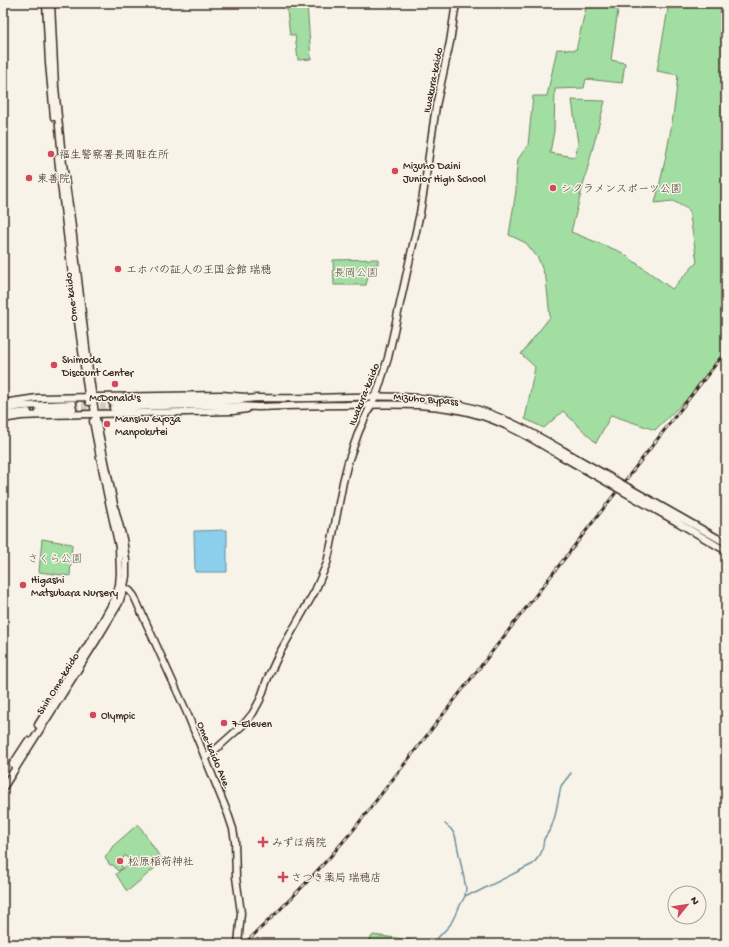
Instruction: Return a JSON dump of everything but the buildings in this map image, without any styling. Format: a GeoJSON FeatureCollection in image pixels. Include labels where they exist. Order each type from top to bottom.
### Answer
{"type":"FeatureCollection","features":[{"type":"Feature","properties":{"kind":"main road","name":"Ome-kaido"},"geometry":{"type":"LineString","coordinates":[[46,3],[49,69],[74,292],[94,414],[126,560],[126,576],[122,586]]}},
{"type":"Feature","properties":{"kind":"main road","name":"Ome-kaido"},"geometry":{"type":"LineString","coordinates":[[51,3],[53,61],[61,150],[71,219],[91,397]]}},
{"type":"Feature","properties":{"kind":"main road","name":"Iwakura-kaido"},"geometry":{"type":"LineString","coordinates":[[206,758],[244,724],[253,713],[279,654],[315,591],[324,570],[330,550],[346,468],[355,441],[375,397],[386,365],[420,213],[440,88],[450,42],[456,3]]}},
{"type":"Feature","properties":{"kind":"main road"},"geometry":{"type":"LineString","coordinates":[[3,403],[37,398],[222,395],[257,398]]}},
{"type":"Feature","properties":{"kind":"main road","name":"Mizuho Bypass"},"geometry":{"type":"LineString","coordinates":[[563,453],[494,421],[455,409],[422,405],[372,404],[258,407],[112,405],[257,398],[375,397],[429,398],[464,405],[509,421],[679,520],[726,551]]}},
{"type":"Feature","properties":{"kind":"main road"},"geometry":{"type":"LineString","coordinates":[[3,409],[24,406],[73,406],[3,415]]}},
{"type":"Feature","properties":{"kind":"main road"},"geometry":{"type":"LineString","coordinates":[[3,419],[30,415],[233,411],[258,407]]}},
{"type":"Feature","properties":{"kind":"main road","name":"Mizuho Bypass"},"geometry":{"type":"LineString","coordinates":[[679,520],[726,543]]}},
{"type":"Feature","properties":{"kind":"main road","name":"Ome-kaido Ave."},"geometry":{"type":"LineString","coordinates":[[122,586],[130,590],[134,596],[206,758],[228,814],[235,836],[236,877],[240,910],[238,944]]}},
{"type":"Feature","properties":{"kind":"main road","name":"Shin Ome-kaido"},"geometry":{"type":"LineString","coordinates":[[3,781],[101,624],[122,586]]}},
{"type":"Feature","properties":{"kind":"main road","name":"Shin Ome-kaido"},"geometry":{"type":"LineString","coordinates":[[3,788],[119,603],[122,586]]}},
{"type":"Feature","properties":{"kind":"green space"},"geometry":{"type":"Polygon","coordinates":[[[286,3],[307,3],[311,59],[298,60],[295,35],[290,35],[286,3]]]}},
{"type":"Feature","properties":{"kind":"green space"},"geometry":{"type":"Polygon","coordinates":[[[587,3],[619,3],[611,60],[625,63],[622,83],[586,79],[584,88],[555,89],[554,131],[550,153],[575,157],[578,144],[572,100],[605,101],[571,232],[621,252],[672,289],[697,262],[689,210],[673,201],[655,203],[669,139],[678,75],[657,71],[669,3],[726,3],[726,349],[685,401],[655,430],[611,415],[596,443],[563,411],[544,428],[525,419],[535,367],[521,354],[550,317],[546,279],[538,258],[526,243],[509,235],[516,191],[518,159],[528,145],[533,96],[547,96],[557,49],[576,50],[587,3]]]}},
{"type":"Feature","properties":{"kind":"green space","name":"長岡公園"},"geometry":{"type":"Polygon","coordinates":[[[378,259],[378,264],[371,265],[366,285],[334,285],[333,260],[378,259]]]}},
{"type":"Feature","properties":{"kind":"green space","name":"さくら公園"},"geometry":{"type":"Polygon","coordinates":[[[42,539],[72,544],[70,576],[39,572],[42,539]]]}},
{"type":"Feature","properties":{"kind":"green space"},"geometry":{"type":"Polygon","coordinates":[[[137,825],[139,825],[162,862],[129,890],[126,890],[116,874],[131,862],[125,855],[120,864],[123,868],[118,871],[113,865],[110,865],[105,858],[113,846],[137,825]]]}},
{"type":"Feature","properties":{"kind":"green space"},"geometry":{"type":"Polygon","coordinates":[[[373,935],[420,941],[420,944],[366,944],[373,935]]]}},
{"type":"Feature","properties":{"kind":"water"},"geometry":{"type":"Polygon","coordinates":[[[227,530],[227,572],[195,572],[194,531],[227,530]]]}},
{"type":"Feature","properties":{"kind":"waterway"},"geometry":{"type":"LineString","coordinates":[[432,944],[450,925],[465,896],[475,893],[533,864],[540,855],[544,839],[551,828],[561,786],[571,773]]}},
{"type":"Feature","properties":{"kind":"waterway"},"geometry":{"type":"LineString","coordinates":[[445,824],[455,835],[466,888],[465,896]]}},
{"type":"Feature","properties":{"kind":"tunnel"},"geometry":{"type":"LineString","coordinates":[[73,404],[112,402]]}},
{"type":"Feature","properties":{"kind":"tunnel"},"geometry":{"type":"LineString","coordinates":[[73,409],[113,408]]}},
{"type":"Feature","properties":{"kind":"railway"},"geometry":{"type":"LineString","coordinates":[[244,944],[301,888],[354,829],[726,351]]}},
{"type":"Feature","properties":{"kind":"place","name":"福生警察署長岡駐在所"},"geometry":{"type":"Point","coordinates":[51,154]}},
{"type":"Feature","properties":{"kind":"place","name":"Mizuho Daini Junior High School"},"geometry":{"type":"Point","coordinates":[395,171]}},
{"type":"Feature","properties":{"kind":"place","name":"東善院"},"geometry":{"type":"Point","coordinates":[29,178]}},
{"type":"Feature","properties":{"kind":"place","name":"シクラメンスポーツ公園"},"geometry":{"type":"Point","coordinates":[553,188]}},
{"type":"Feature","properties":{"kind":"place","name":"エホバの証人の王国会館 瑞穂"},"geometry":{"type":"Point","coordinates":[118,269]}},
{"type":"Feature","properties":{"kind":"place","name":"Shimoda Discount Center"},"geometry":{"type":"Point","coordinates":[54,365]}},
{"type":"Feature","properties":{"kind":"place","name":"McDonald's"},"geometry":{"type":"Point","coordinates":[115,384]}},
{"type":"Feature","properties":{"kind":"place","name":"Manshu Gyoza Manpokutei"},"geometry":{"type":"Point","coordinates":[107,424]}},
{"type":"Feature","properties":{"kind":"place","name":"Higashi Matsubara Nursery"},"geometry":{"type":"Point","coordinates":[23,585]}},
{"type":"Feature","properties":{"kind":"place","name":"Olympic"},"geometry":{"type":"Point","coordinates":[93,715]}},
{"type":"Feature","properties":{"kind":"place","name":"7-Eleven"},"geometry":{"type":"Point","coordinates":[224,723]}},
{"type":"Feature","properties":{"kind":"place","name":"みずほ病院"},"geometry":{"type":"Point","coordinates":[263,842]}},
{"type":"Feature","properties":{"kind":"place","name":"松原稲荷神社"},"geometry":{"type":"Point","coordinates":[120,861]}},
{"type":"Feature","properties":{"kind":"place","name":"さつき薬局 瑞穂店"},"geometry":{"type":"Point","coordinates":[283,877]}}]}
